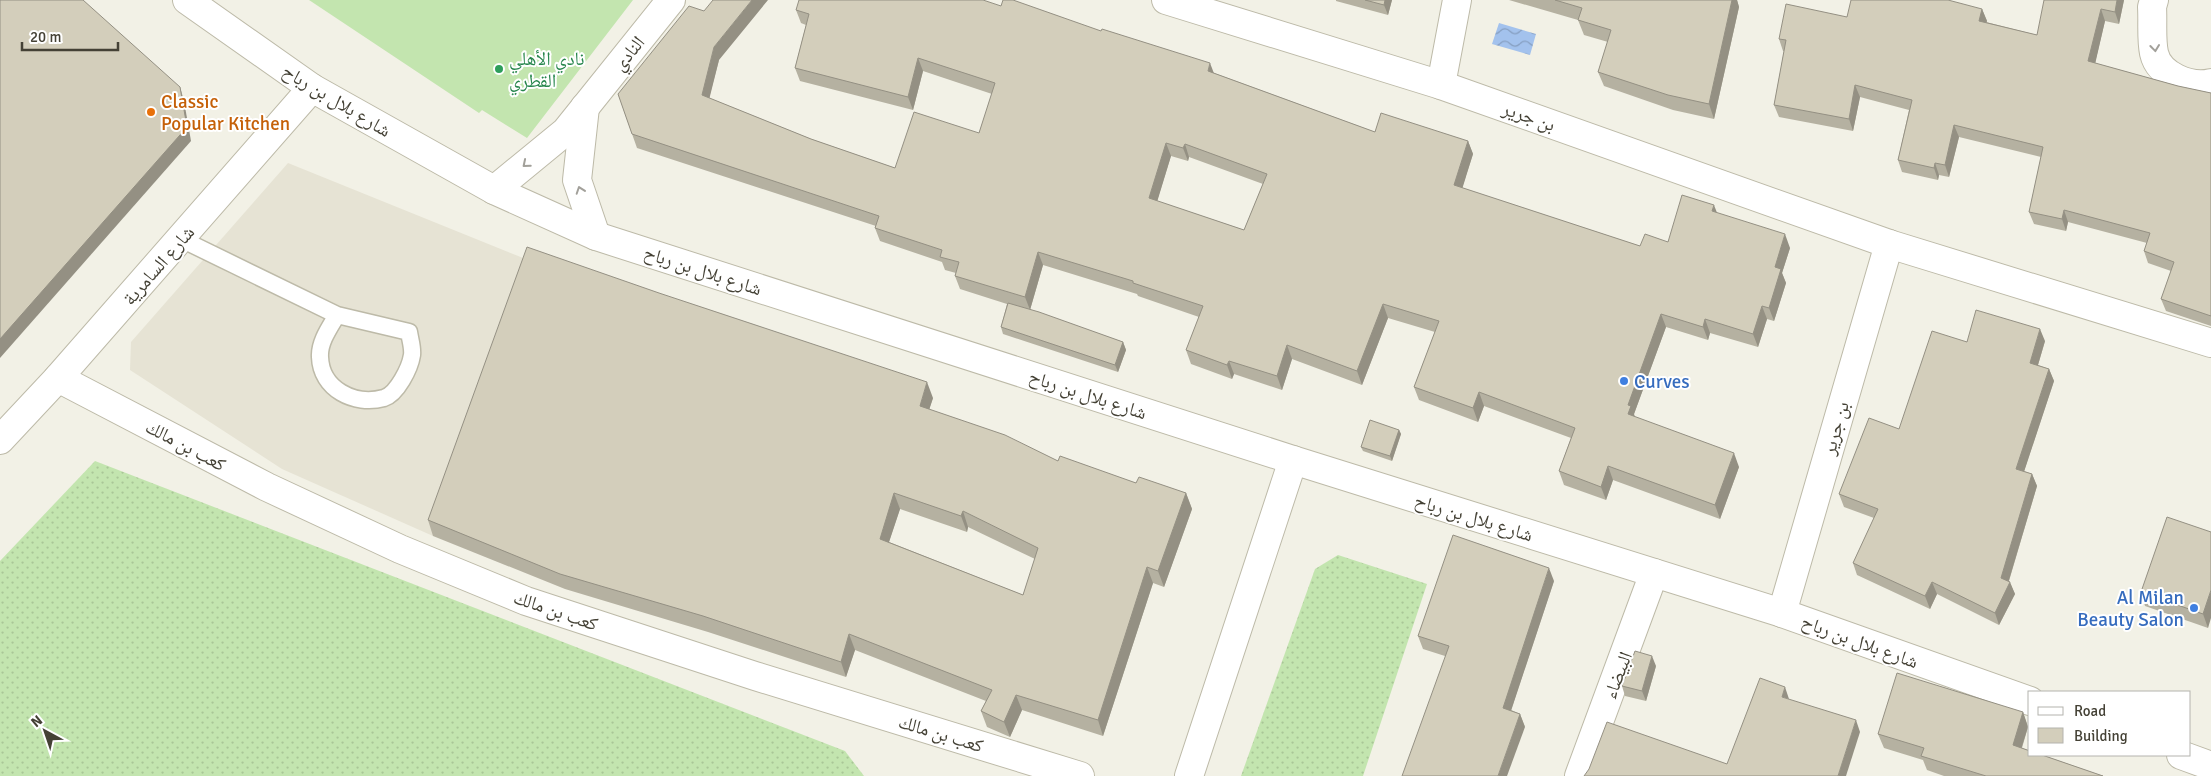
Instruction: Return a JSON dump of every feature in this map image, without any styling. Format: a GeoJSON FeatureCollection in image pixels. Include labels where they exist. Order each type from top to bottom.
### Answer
{"type":"FeatureCollection","features":[{"type":"Feature","properties":{"kind":"street","name":"شارع بلال بن رباح"},"geometry":{"type":"LineString","coordinates":[[187,0],[312,88],[494,190],[596,236],[1293,460],[1782,613],[2028,700]]}},
{"type":"Feature","properties":{"kind":"street","name":"النادي"},"geometry":{"type":"LineString","coordinates":[[494,190],[566,131],[671,0]]}},
{"type":"Feature","properties":{"kind":"street","name":"بن جرير"},"geometry":{"type":"LineString","coordinates":[[1166,0],[1441,85],[1889,244],[2211,343]]}},
{"type":"Feature","properties":{"kind":"street"},"geometry":{"type":"LineString","coordinates":[[1441,85],[1457,0]]}},
{"type":"Feature","properties":{"kind":"street"},"geometry":{"type":"LineString","coordinates":[[2154,0],[2152,7],[2154,55],[2163,68],[2175,78],[2190,83],[2211,83]]}},
{"type":"Feature","properties":{"kind":"street","name":"شارع السامرية"},"geometry":{"type":"LineString","coordinates":[[0,440],[58,378],[312,88]]}},
{"type":"Feature","properties":{"kind":"street"},"geometry":{"type":"LineString","coordinates":[[585,106],[577,180],[596,236]]}},
{"type":"Feature","properties":{"kind":"street","name":"بن جرير"},"geometry":{"type":"LineString","coordinates":[[1782,613],[1889,244]]}},
{"type":"Feature","properties":{"kind":"street","name":"كعب بن مالك"},"geometry":{"type":"LineString","coordinates":[[58,378],[266,487],[400,549],[526,601],[755,676],[1080,776]]}},
{"type":"Feature","properties":{"kind":"street"},"geometry":{"type":"LineString","coordinates":[[1189,776],[1293,460]]}},
{"type":"Feature","properties":{"kind":"street","name":"البيضاء"},"geometry":{"type":"LineString","coordinates":[[1578,776],[1654,573]]}},
{"type":"Feature","properties":{"kind":"street"},"geometry":{"type":"LineString","coordinates":[[2184,756],[2211,766]]}},
{"type":"Feature","properties":{"kind":"lane"},"geometry":{"type":"LineString","coordinates":[[181,239],[338,315],[409,332],[412,354],[402,382],[385,398],[363,400],[343,396],[326,380],[320,356],[324,337],[338,315]]}},
{"type":"Feature","properties":{"kind":"shaded area"},"geometry":{"type":"Polygon","coordinates":[[[288,163],[533,262],[433,536],[282,469],[130,370],[131,342],[288,163]]]}},
{"type":"Feature","properties":{"kind":"green space","name":"نادي الأهلي القطري"},"geometry":{"type":"Polygon","coordinates":[[[309,0],[633,0],[527,138],[482,110],[479,113],[309,0]]]}},
{"type":"Feature","properties":{"kind":"green space"},"geometry":{"type":"Polygon","coordinates":[[[95,461],[845,751],[864,776],[0,776],[0,561],[95,461]]]}},
{"type":"Feature","properties":{"kind":"green space"},"geometry":{"type":"Polygon","coordinates":[[[1338,555],[1427,584],[1363,776],[1241,776],[1315,569],[1338,555]]]}},
{"type":"Feature","properties":{"kind":"water"},"geometry":{"type":"Polygon","coordinates":[[[1499,23],[1536,34],[1530,55],[1492,44],[1499,23]]]}},
{"type":"Feature","properties":{"kind":"building"},"geometry":{"type":"Polygon","coordinates":[[[0,0],[83,0],[180,87],[187,127],[0,339],[0,0]]]}},
{"type":"Feature","properties":{"kind":"building"},"geometry":{"type":"Polygon","coordinates":[[[713,0],[752,0],[714,47],[702,95],[811,139],[895,168],[914,112],[979,133],[995,83],[918,58],[908,97],[795,68],[809,14],[796,10],[799,0],[983,0],[1001,6],[1003,0],[1013,0],[1101,31],[1102,29],[1210,63],[1208,71],[1375,132],[1381,113],[1468,141],[1454,185],[1640,246],[1645,234],[1668,242],[1682,195],[1714,205],[1712,211],[1785,234],[1775,267],[1781,269],[1769,308],[1762,306],[1753,334],[1705,319],[1703,327],[1661,314],[1628,405],[1631,406],[1628,414],[1734,453],[1715,505],[1608,466],[1601,487],[1559,471],[1575,428],[1479,392],[1473,408],[1414,387],[1439,321],[1383,304],[1357,371],[1287,345],[1277,376],[1229,361],[1227,365],[1186,350],[1203,306],[1133,283],[1133,281],[1038,252],[1025,297],[955,276],[959,262],[940,257],[942,250],[875,228],[879,216],[632,134],[618,94],[689,6],[704,11],[713,0]],[[1166,143],[1149,198],[1244,230],[1267,174],[1185,144],[1183,148],[1166,143]]]}},
{"type":"Feature","properties":{"kind":"building"},"geometry":{"type":"Polygon","coordinates":[[[1365,0],[1385,0],[1384,5],[1365,0]]]}},
{"type":"Feature","properties":{"kind":"building"},"geometry":{"type":"Polygon","coordinates":[[[1555,0],[1732,0],[1709,104],[1668,95],[1598,72],[1611,30],[1578,20],[1582,8],[1555,0]]]}},
{"type":"Feature","properties":{"kind":"building"},"geometry":{"type":"Polygon","coordinates":[[[1851,0],[1948,0],[1982,9],[1979,21],[2037,35],[2044,0],[2117,0],[2115,12],[2101,9],[2088,61],[2178,86],[2211,93],[2211,316],[2161,299],[2174,262],[2144,251],[2150,233],[2064,210],[2062,219],[2029,212],[2043,147],[1954,125],[1945,165],[1935,163],[1934,168],[1898,160],[1912,100],[1855,85],[1849,119],[1774,105],[1786,40],[1779,39],[1786,4],[1847,17],[1851,0]]]}},
{"type":"Feature","properties":{"kind":"building"},"geometry":{"type":"Polygon","coordinates":[[[527,247],[927,382],[920,406],[1005,435],[1058,461],[1060,456],[1136,483],[1139,477],[1186,493],[1158,571],[1147,567],[1098,720],[1016,695],[1004,722],[981,711],[992,690],[849,634],[841,662],[703,616],[560,574],[428,520],[527,247]],[[894,493],[880,539],[1023,595],[1038,548],[963,511],[961,516],[894,493]]]}},
{"type":"Feature","properties":{"kind":"building"},"geometry":{"type":"Polygon","coordinates":[[[1008,303],[1123,342],[1115,365],[1001,327],[1008,303]]]}},
{"type":"Feature","properties":{"kind":"building"},"geometry":{"type":"Polygon","coordinates":[[[1976,310],[2040,329],[2030,363],[2049,369],[2016,469],[2032,474],[2001,578],[2010,582],[1995,613],[1932,582],[1925,596],[1853,563],[1878,509],[1839,494],[1869,418],[1899,429],[1932,331],[1967,342],[1976,310]]]}},
{"type":"Feature","properties":{"kind":"building"},"geometry":{"type":"Polygon","coordinates":[[[1370,420],[1399,430],[1390,456],[1361,447],[1370,420]]]}},
{"type":"Feature","properties":{"kind":"building"},"geometry":{"type":"Polygon","coordinates":[[[2167,517],[2211,532],[2211,590],[2203,614],[2141,592],[2167,517]]]}},
{"type":"Feature","properties":{"kind":"building"},"geometry":{"type":"Polygon","coordinates":[[[1453,535],[1549,568],[1503,708],[1520,714],[1498,776],[1402,776],[1449,646],[1418,636],[1453,535]]]}},
{"type":"Feature","properties":{"kind":"building"},"geometry":{"type":"Polygon","coordinates":[[[1635,651],[1652,656],[1642,691],[1622,686],[1635,651]]]}},
{"type":"Feature","properties":{"kind":"building"},"geometry":{"type":"Polygon","coordinates":[[[1897,673],[2023,712],[2013,745],[2028,750],[2028,756],[2045,756],[2103,776],[1986,776],[1921,756],[1924,748],[1878,734],[1897,673]]]}},
{"type":"Feature","properties":{"kind":"building"},"geometry":{"type":"Polygon","coordinates":[[[1760,678],[1785,687],[1782,697],[1856,720],[1838,776],[1584,776],[1589,769],[1607,722],[1727,764],[1760,678]]]}},
{"type":"Feature","properties":{"kind":"place","name":"نادي الأهلي القطري"},"geometry":{"type":"Point","coordinates":[499,69]}},
{"type":"Feature","properties":{"kind":"place","name":"Classic Popular Kitchen"},"geometry":{"type":"Point","coordinates":[151,112]}},
{"type":"Feature","properties":{"kind":"place","name":"Curves"},"geometry":{"type":"Point","coordinates":[1624,381]}},
{"type":"Feature","properties":{"kind":"place","name":"Al Milan Beauty Salon"},"geometry":{"type":"Point","coordinates":[2194,608]}}]}
